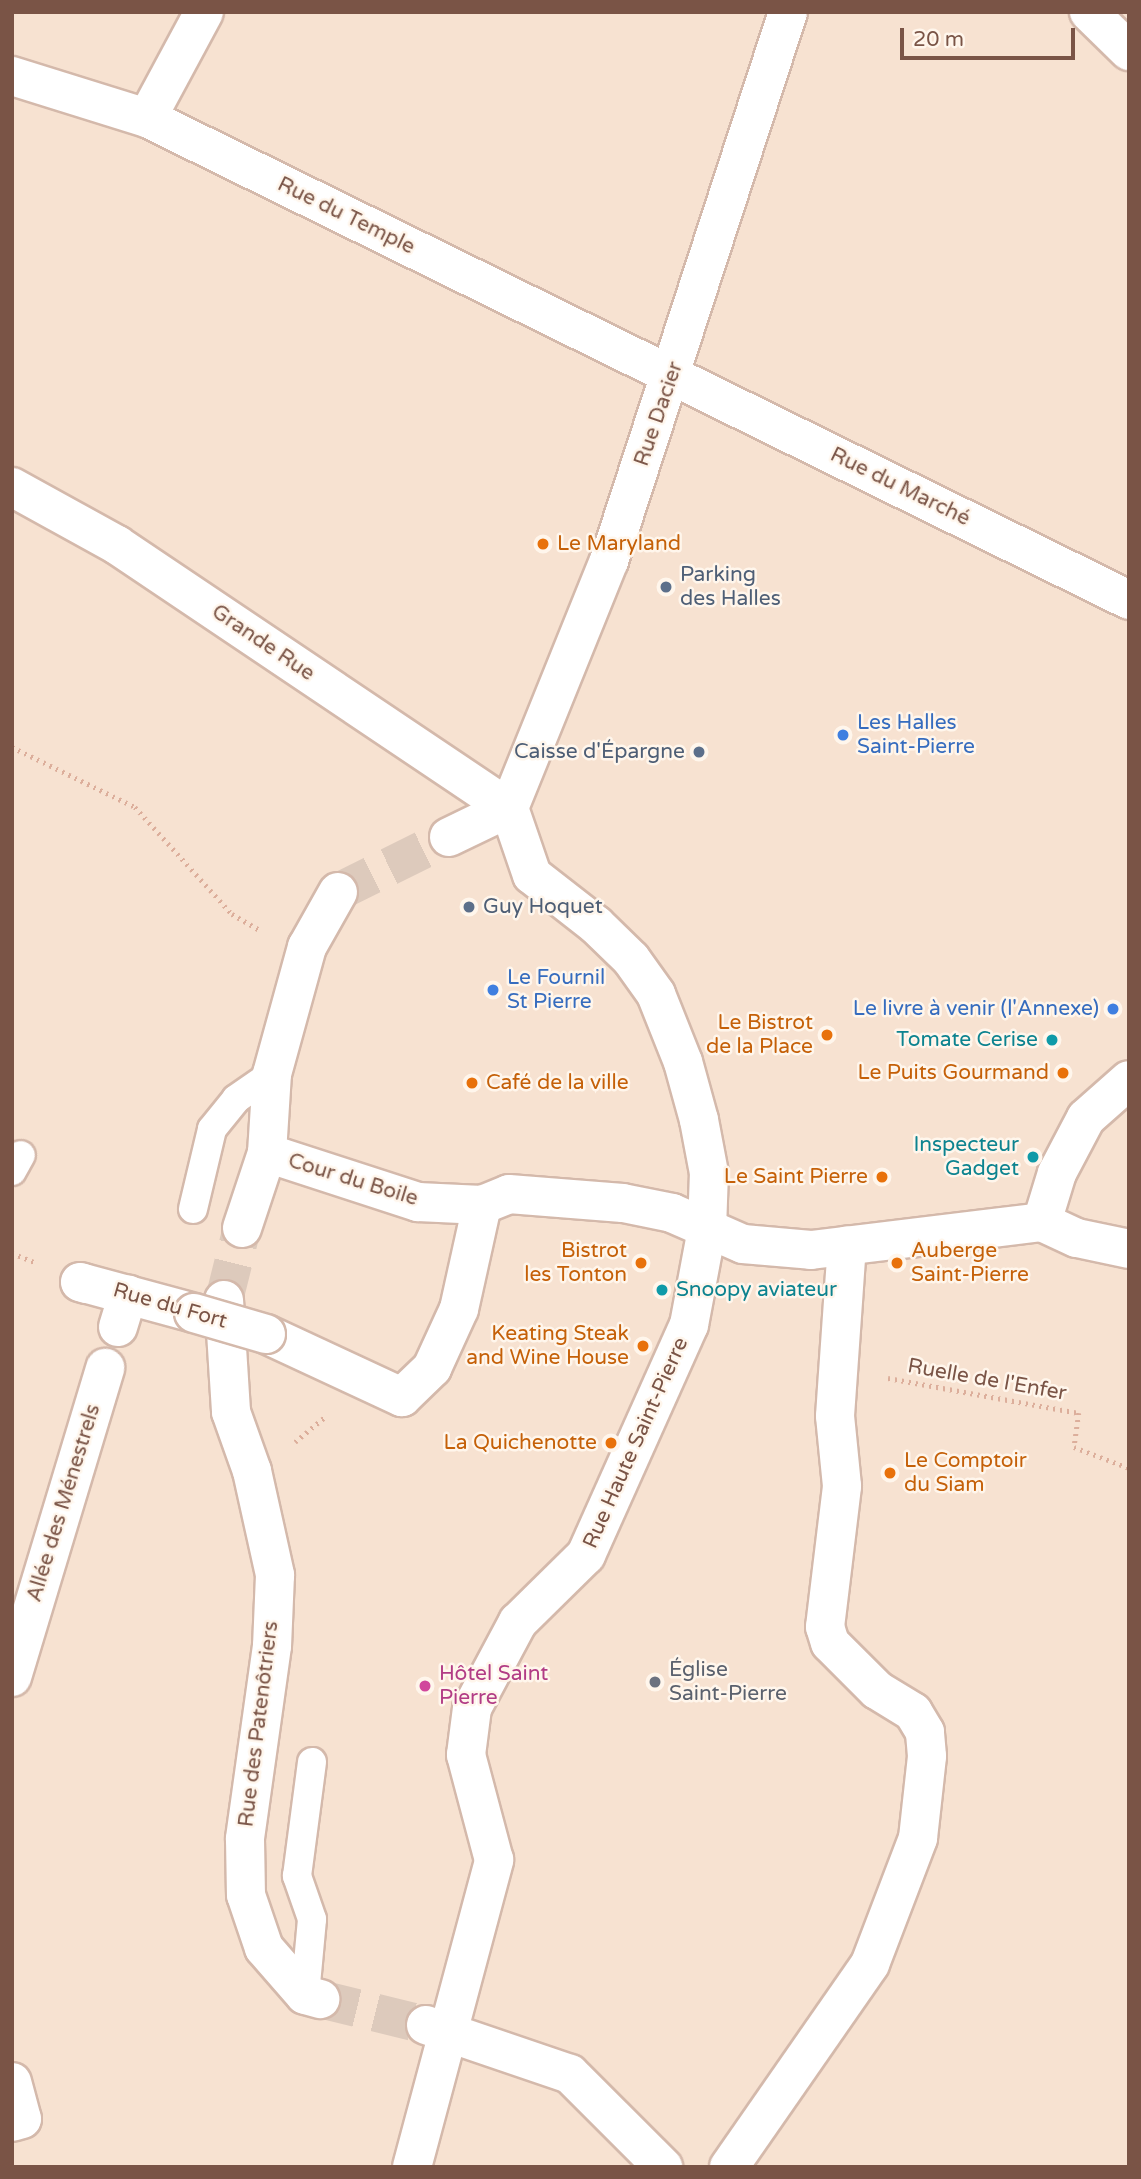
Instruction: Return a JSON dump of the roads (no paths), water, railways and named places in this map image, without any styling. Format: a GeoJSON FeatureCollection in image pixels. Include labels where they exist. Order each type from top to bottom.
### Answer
{"type":"FeatureCollection","features":[{"type":"Feature","properties":{"kind":"street"},"geometry":{"type":"LineString","coordinates":[[147,118],[204,12]]}},
{"type":"Feature","properties":{"kind":"street","name":"Rue Dacier"},"geometry":{"type":"LineString","coordinates":[[509,808],[609,561],[672,375],[788,12]]}},
{"type":"Feature","properties":{"kind":"street"},"geometry":{"type":"LineString","coordinates":[[1089,12],[1129,51]]}},
{"type":"Feature","properties":{"kind":"street","name":"Rue du Temple"},"geometry":{"type":"LineString","coordinates":[[12,76],[147,118],[672,375]]}},
{"type":"Feature","properties":{"kind":"street","name":"Rue du Marché"},"geometry":{"type":"LineString","coordinates":[[672,375],[1129,600]]}},
{"type":"Feature","properties":{"kind":"street","name":"Grande Rue"},"geometry":{"type":"LineString","coordinates":[[12,487],[117,545],[509,808]]}},
{"type":"Feature","properties":{"kind":"street"},"geometry":{"type":"LineString","coordinates":[[449,836],[509,808]]}},
{"type":"Feature","properties":{"kind":"street","name":"Rue Haute Saint-Pierre"},"geometry":{"type":"LineString","coordinates":[[412,2167],[437,2027],[494,1860],[466,1755],[472,1708],[518,1622],[586,1555],[689,1325],[707,1229],[709,1173],[699,1120],[683,1062],[656,994],[631,959],[596,925],[532,875],[509,808]]}},
{"type":"Feature","properties":{"kind":"street"},"geometry":{"type":"LineString","coordinates":[[242,1228],[267,1153],[271,1074],[307,947],[338,892]]}},
{"type":"Feature","properties":{"kind":"street"},"geometry":{"type":"LineString","coordinates":[[1042,1222],[1057,1173],[1086,1118],[1129,1080]]}},
{"type":"Feature","properties":{"kind":"street","name":"Cour du Boile"},"geometry":{"type":"LineString","coordinates":[[267,1153],[418,1202],[482,1205]]}},
{"type":"Feature","properties":{"kind":"street"},"geometry":{"type":"LineString","coordinates":[[482,1205],[509,1194],[573,1197],[672,1213],[743,1244],[811,1250],[1042,1222],[1077,1238],[1129,1249]]}},
{"type":"Feature","properties":{"kind":"street","name":"Rue du Fort"},"geometry":{"type":"LineString","coordinates":[[86,1284],[80,1282],[123,1310],[209,1306],[402,1397],[432,1368],[459,1309],[482,1205]]}},
{"type":"Feature","properties":{"kind":"street"},"geometry":{"type":"LineString","coordinates":[[729,2167],[870,1964],[918,1838],[927,1756],[925,1732],[913,1712],[877,1690],[830,1643],[825,1627],[842,1486],[835,1416],[847,1245]]}},
{"type":"Feature","properties":{"kind":"street","name":"Rue des Patenôtriers"},"geometry":{"type":"LineString","coordinates":[[209,1306],[231,1412],[252,1471],[275,1575],[272,1646],[245,1839],[246,1895],[264,1948],[313,1997]]}},
{"type":"Feature","properties":{"kind":"street","name":"Allée des Ménestrels"},"geometry":{"type":"LineString","coordinates":[[12,1677],[105,1368]]}},
{"type":"Feature","properties":{"kind":"street"},"geometry":{"type":"LineString","coordinates":[[437,2027],[570,2074],[663,2167]]}},
{"type":"Feature","properties":{"kind":"street"},"geometry":{"type":"LineString","coordinates":[[12,2082],[22,2119],[12,2122]]}},
{"type":"Feature","properties":{"kind":"lane"},"geometry":{"type":"LineString","coordinates":[[193,1209],[212,1129],[236,1100],[271,1074]]}},
{"type":"Feature","properties":{"kind":"lane"},"geometry":{"type":"LineString","coordinates":[[312,1762],[297,1876],[312,1919],[313,1997]]}},
{"type":"Feature","properties":{"kind":"tunnel"},"geometry":{"type":"LineString","coordinates":[[338,892],[449,837]]}},
{"type":"Feature","properties":{"kind":"tunnel"},"geometry":{"type":"LineString","coordinates":[[224,1300],[242,1228]]}},
{"type":"Feature","properties":{"kind":"tunnel"},"geometry":{"type":"LineString","coordinates":[[320,1999],[426,2025]]}},
{"type":"Feature","properties":{"kind":"place","name":"Le Maryland"},"geometry":{"type":"Point","coordinates":[543,544]}},
{"type":"Feature","properties":{"kind":"place","name":"Parking des Halles"},"geometry":{"type":"Point","coordinates":[666,587]}},
{"type":"Feature","properties":{"kind":"place","name":"Les Halles Saint-Pierre"},"geometry":{"type":"Point","coordinates":[843,735]}},
{"type":"Feature","properties":{"kind":"place","name":"Caisse d'Épargne"},"geometry":{"type":"Point","coordinates":[699,752]}},
{"type":"Feature","properties":{"kind":"place","name":"Guy Hoquet"},"geometry":{"type":"Point","coordinates":[469,907]}},
{"type":"Feature","properties":{"kind":"place","name":"Le Fournil St Pierre"},"geometry":{"type":"Point","coordinates":[493,990]}},
{"type":"Feature","properties":{"kind":"place","name":"Le livre à venir (l'Annexe)"},"geometry":{"type":"Point","coordinates":[1113,1009]}},
{"type":"Feature","properties":{"kind":"place","name":"Le Bistrot de la Place"},"geometry":{"type":"Point","coordinates":[827,1035]}},
{"type":"Feature","properties":{"kind":"place","name":"Tomate Cerise"},"geometry":{"type":"Point","coordinates":[1052,1040]}},
{"type":"Feature","properties":{"kind":"place","name":"Le Puits Gourmand"},"geometry":{"type":"Point","coordinates":[1063,1073]}},
{"type":"Feature","properties":{"kind":"place","name":"Café de la ville"},"geometry":{"type":"Point","coordinates":[472,1083]}},
{"type":"Feature","properties":{"kind":"place","name":"Inspecteur Gadget"},"geometry":{"type":"Point","coordinates":[1033,1157]}},
{"type":"Feature","properties":{"kind":"place","name":"Le Saint Pierre"},"geometry":{"type":"Point","coordinates":[882,1177]}},
{"type":"Feature","properties":{"kind":"place","name":"Bistrot les Tonton"},"geometry":{"type":"Point","coordinates":[641,1263]}},
{"type":"Feature","properties":{"kind":"place","name":"Auberge Saint-Pierre"},"geometry":{"type":"Point","coordinates":[897,1263]}},
{"type":"Feature","properties":{"kind":"place","name":"Snoopy aviateur"},"geometry":{"type":"Point","coordinates":[662,1290]}},
{"type":"Feature","properties":{"kind":"place","name":"Keating Steak and Wine House"},"geometry":{"type":"Point","coordinates":[643,1346]}},
{"type":"Feature","properties":{"kind":"place","name":"La Quichenotte"},"geometry":{"type":"Point","coordinates":[611,1443]}},
{"type":"Feature","properties":{"kind":"place","name":"Le Comptoir du Siam"},"geometry":{"type":"Point","coordinates":[890,1473]}},
{"type":"Feature","properties":{"kind":"place","name":"Église Saint-Pierre"},"geometry":{"type":"Point","coordinates":[655,1682]}},
{"type":"Feature","properties":{"kind":"place","name":"Hôtel Saint Pierre"},"geometry":{"type":"Point","coordinates":[425,1686]}}]}
